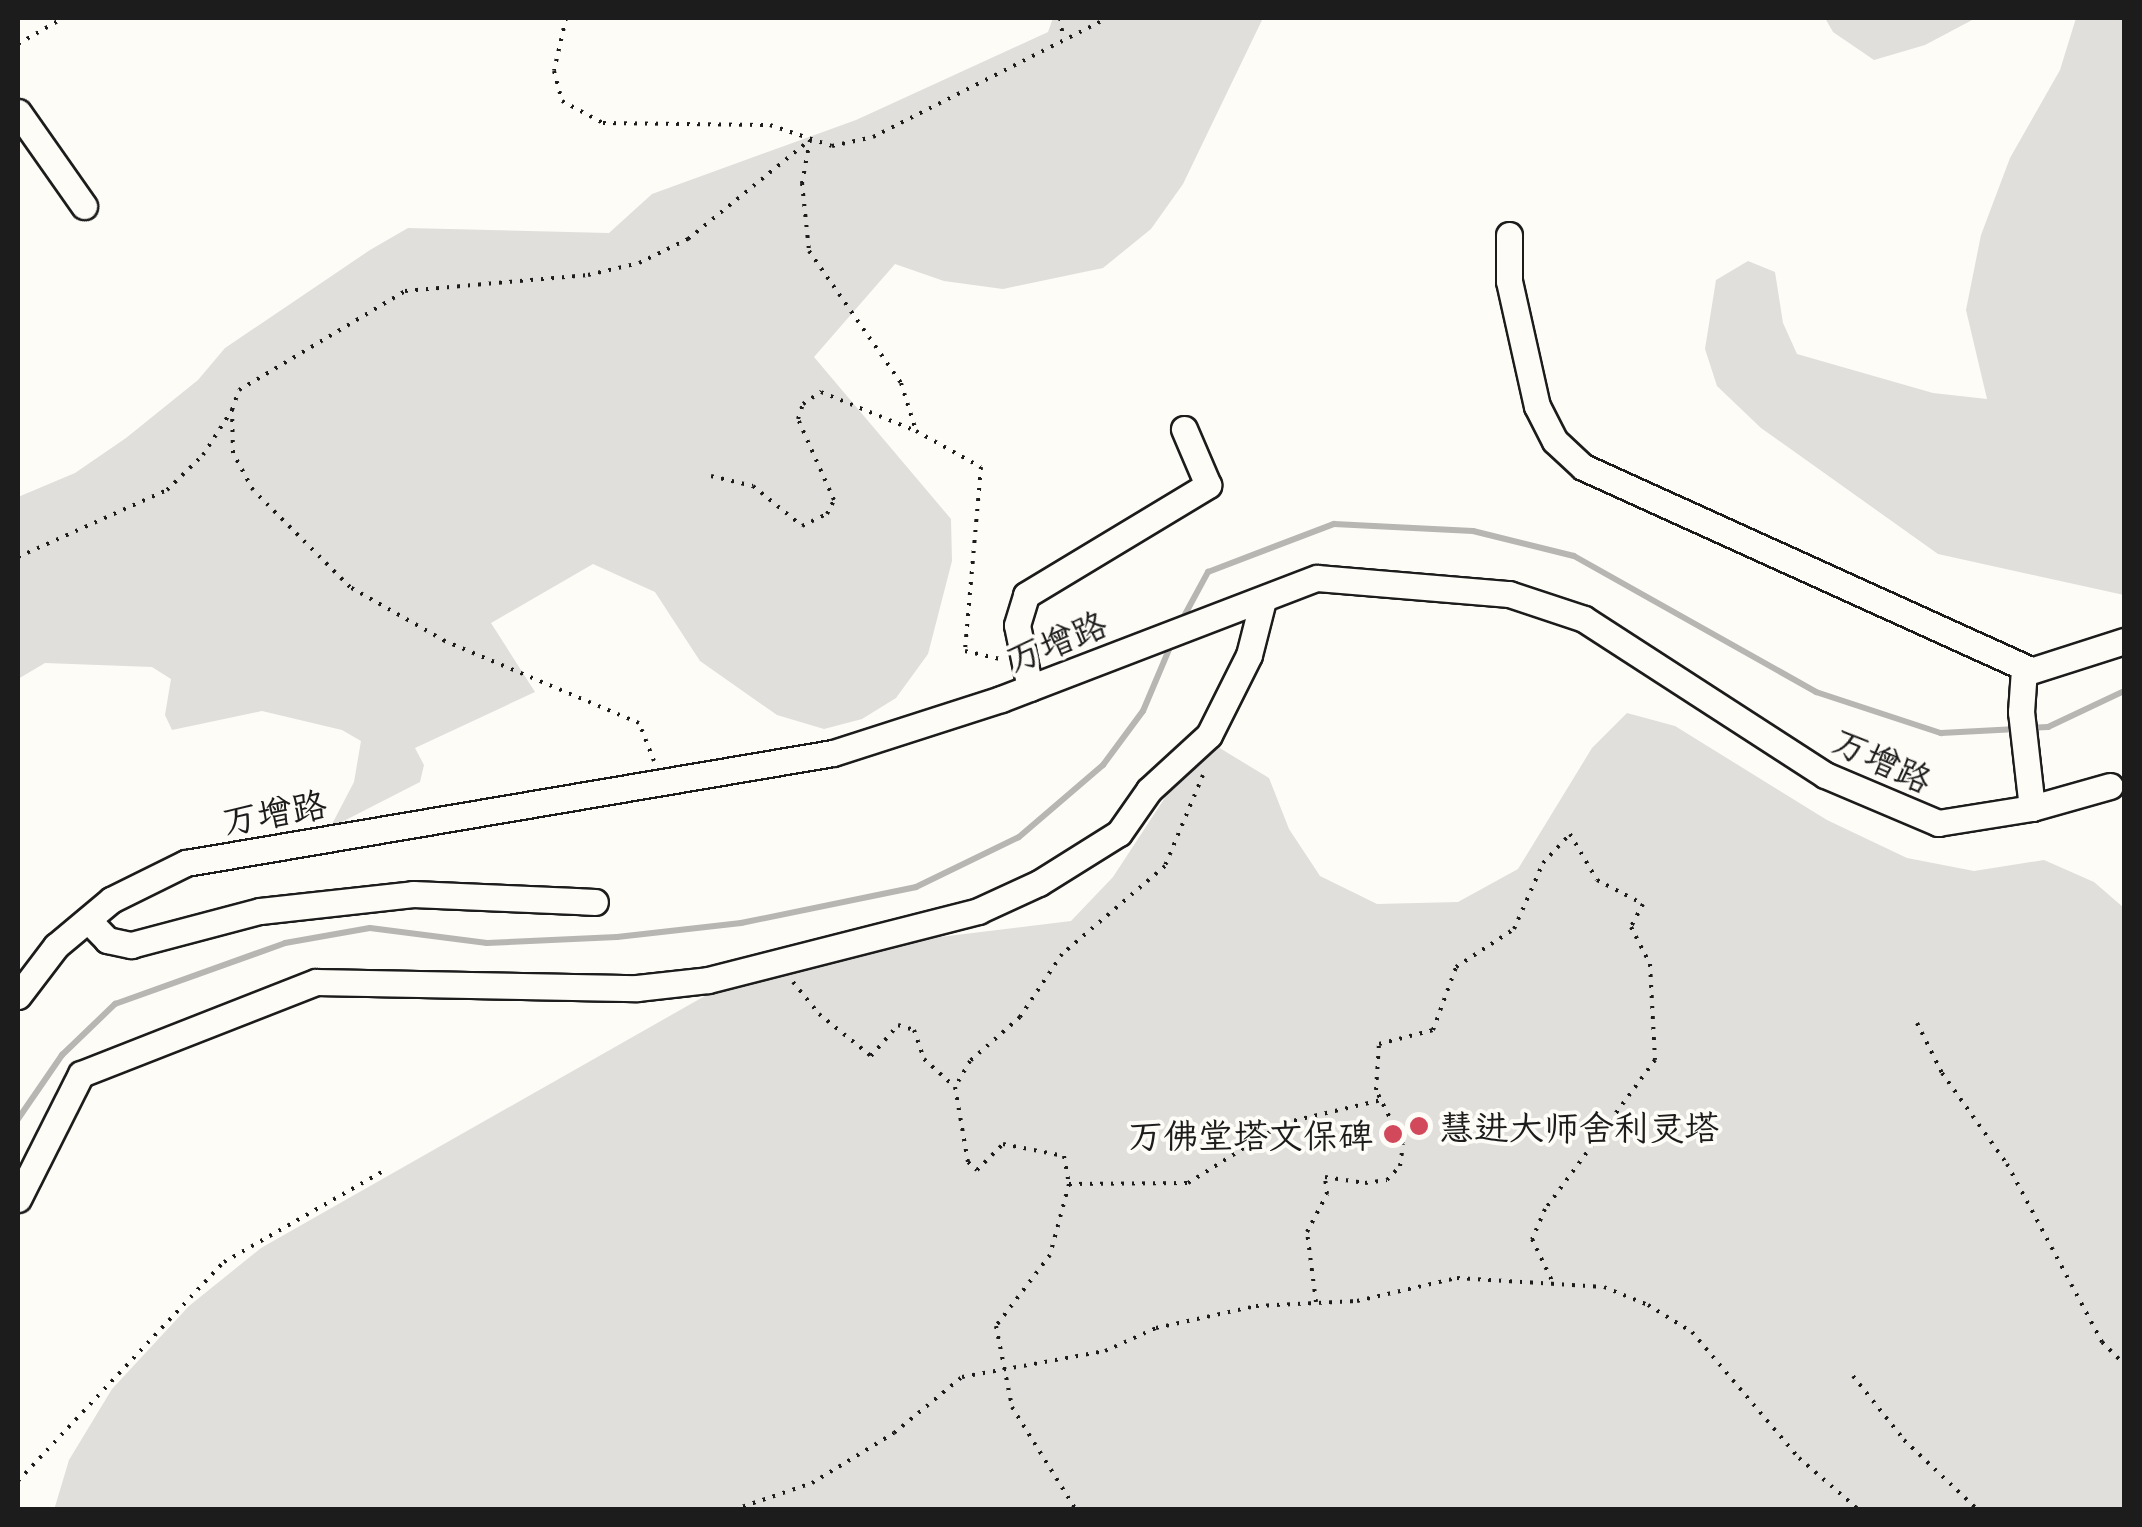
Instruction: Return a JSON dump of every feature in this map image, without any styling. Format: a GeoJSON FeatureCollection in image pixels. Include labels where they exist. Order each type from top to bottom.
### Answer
{"type":"FeatureCollection","features":[{"type":"Feature","properties":{"kind":"street"},"geometry":{"type":"LineString","coordinates":[[18,112],[84,206]]}},
{"type":"Feature","properties":{"kind":"street"},"geometry":{"type":"LineString","coordinates":[[1509,235],[1508,281],[1537,406],[1556,440],[1583,467],[2029,669],[2124,641]]}},
{"type":"Feature","properties":{"kind":"street"},"geometry":{"type":"LineString","coordinates":[[1030,688],[1017,625],[1026,596],[1208,486],[1184,429]]}},
{"type":"Feature","properties":{"kind":"street","name":"万增路"},"geometry":{"type":"LineString","coordinates":[[18,996],[56,946],[112,900],[186,863],[833,754],[1030,688],[1317,578],[1509,594],[1584,618],[1825,775],[1938,823],[2032,808],[2110,786]]}},
{"type":"Feature","properties":{"kind":"street"},"geometry":{"type":"LineString","coordinates":[[18,1199],[81,1074],[316,982],[638,988],[778,962],[978,911],[1039,883],[1119,833],[1149,790],[1209,735],[1250,654],[1263,600]]}},
{"type":"Feature","properties":{"kind":"street"},"geometry":{"type":"LineString","coordinates":[[2029,669],[2021,712],[2032,808]]}},
{"type":"Feature","properties":{"kind":"street"},"geometry":{"type":"LineString","coordinates":[[88,920],[107,940],[131,945],[260,910],[413,894],[595,902]]}},
{"type":"Feature","properties":{"kind":"path"},"geometry":{"type":"LineString","coordinates":[[18,44],[63,18]]}},
{"type":"Feature","properties":{"kind":"path"},"geometry":{"type":"LineString","coordinates":[[566,18],[554,71],[562,101],[603,123],[784,131],[832,146],[872,136],[1108,18]]}},
{"type":"Feature","properties":{"kind":"path"},"geometry":{"type":"LineString","coordinates":[[1060,18],[1063,38]]}},
{"type":"Feature","properties":{"kind":"path"},"geometry":{"type":"LineString","coordinates":[[18,557],[168,490],[203,454],[232,410],[239,390],[405,292],[588,275],[639,264],[688,239],[810,140]]}},
{"type":"Feature","properties":{"kind":"path"},"geometry":{"type":"LineString","coordinates":[[810,140],[802,184],[809,251],[901,383],[916,431]]}},
{"type":"Feature","properties":{"kind":"path"},"geometry":{"type":"LineString","coordinates":[[711,476],[753,486],[802,526],[827,514],[834,500],[798,420],[803,404],[820,392],[916,431],[982,467],[965,651],[1025,660]]}},
{"type":"Feature","properties":{"kind":"path"},"geometry":{"type":"LineString","coordinates":[[232,410],[234,453],[253,490],[350,587],[444,641],[638,723],[663,782]]}},
{"type":"Feature","properties":{"kind":"path"},"geometry":{"type":"LineString","coordinates":[[954,1087],[970,1061],[1020,1017],[1062,954],[1165,866],[1203,774]]}},
{"type":"Feature","properties":{"kind":"path"},"geometry":{"type":"LineString","coordinates":[[1316,1302],[1307,1232],[1327,1194],[1325,1177],[1366,1183],[1387,1180],[1400,1166],[1404,1144],[1376,1090],[1379,1044],[1433,1030],[1456,967],[1514,929],[1544,863],[1570,834],[1597,880],[1643,904],[1631,927],[1650,964],[1656,1060],[1545,1209],[1532,1239],[1554,1285]]}},
{"type":"Feature","properties":{"kind":"path"},"geometry":{"type":"LineString","coordinates":[[778,962],[819,1014],[871,1056],[898,1025],[914,1030],[924,1059],[954,1087],[968,1162],[978,1170],[1003,1144],[1064,1156],[1069,1184],[1050,1256],[996,1326],[1012,1407],[1076,1510]]}},
{"type":"Feature","properties":{"kind":"path"},"geometry":{"type":"LineString","coordinates":[[1918,1023],[1942,1073],[2007,1164],[2102,1342],[2124,1364]]}},
{"type":"Feature","properties":{"kind":"path"},"geometry":{"type":"LineString","coordinates":[[1069,1184],[1188,1184],[1284,1123],[1382,1100]]}},
{"type":"Feature","properties":{"kind":"path"},"geometry":{"type":"LineString","coordinates":[[18,1482],[224,1262],[387,1169]]}},
{"type":"Feature","properties":{"kind":"path"},"geometry":{"type":"LineString","coordinates":[[733,1510],[812,1483],[894,1433],[962,1377],[1002,1366],[1105,1351],[1156,1328],[1256,1306],[1357,1301],[1457,1278],[1604,1287],[1692,1332],[1799,1458],[1859,1510]]}},
{"type":"Feature","properties":{"kind":"path"},"geometry":{"type":"LineString","coordinates":[[1853,1376],[1904,1440],[1978,1510]]}},
{"type":"Feature","properties":{"kind":"shaded area"},"geometry":{"type":"Polygon","coordinates":[[[1053,18],[1263,18],[1183,184],[1151,229],[1103,268],[1003,289],[944,281],[895,264],[814,357],[951,519],[952,561],[928,654],[896,698],[862,719],[824,729],[777,715],[700,661],[655,592],[593,564],[491,623],[535,692],[415,748],[424,765],[420,782],[330,828],[354,782],[361,741],[342,730],[262,711],[172,730],[165,715],[171,679],[152,667],[45,663],[18,679],[18,497],[75,473],[126,438],[198,380],[225,348],[370,250],[408,228],[609,233],[652,194],[856,120],[1048,32],[1053,18]]]}},
{"type":"Feature","properties":{"kind":"shaded area"},"geometry":{"type":"Polygon","coordinates":[[[1825,18],[1976,18],[1925,45],[1874,60],[1833,32],[1825,18]]]}},
{"type":"Feature","properties":{"kind":"shaded area"},"geometry":{"type":"Polygon","coordinates":[[[2076,18],[2124,18],[2124,595],[1938,554],[1761,428],[1717,386],[1705,349],[1716,280],[1748,261],[1775,272],[1783,323],[1797,354],[1933,393],[1987,399],[1966,310],[1981,235],[2010,158],[2060,70],[2076,18]]]}},
{"type":"Feature","properties":{"kind":"shaded area"},"geometry":{"type":"Polygon","coordinates":[[[1627,713],[1675,726],[1827,820],[1907,858],[1974,871],[2044,860],[2094,882],[2124,908],[2124,1509],[54,1510],[69,1460],[112,1389],[189,1306],[261,1248],[733,980],[833,950],[1071,921],[1113,877],[1170,790],[1218,747],[1269,778],[1289,829],[1320,876],[1377,904],[1458,902],[1518,869],[1592,748],[1627,713]]]}},
{"type":"Feature","properties":{"kind":"waterway"},"geometry":{"type":"LineString","coordinates":[[1182,620],[1208,572],[1334,524],[1473,531],[1574,556],[1816,692],[1941,733],[2017,729]]}},
{"type":"Feature","properties":{"kind":"waterway"},"geometry":{"type":"LineString","coordinates":[[18,1119],[62,1055],[115,1004],[285,943],[370,928],[487,943],[617,937],[741,923],[916,887],[1019,837],[1103,765],[1143,711],[1173,640]]}},
{"type":"Feature","properties":{"kind":"waterway"},"geometry":{"type":"LineString","coordinates":[[2029,728],[2048,727],[2124,691]]}},
{"type":"Feature","properties":{"kind":"place","name":"慧进大师舍利灵塔"},"geometry":{"type":"Point","coordinates":[1419,1126]}},
{"type":"Feature","properties":{"kind":"place","name":"万佛堂塔文保碑"},"geometry":{"type":"Point","coordinates":[1393,1134]}}]}
